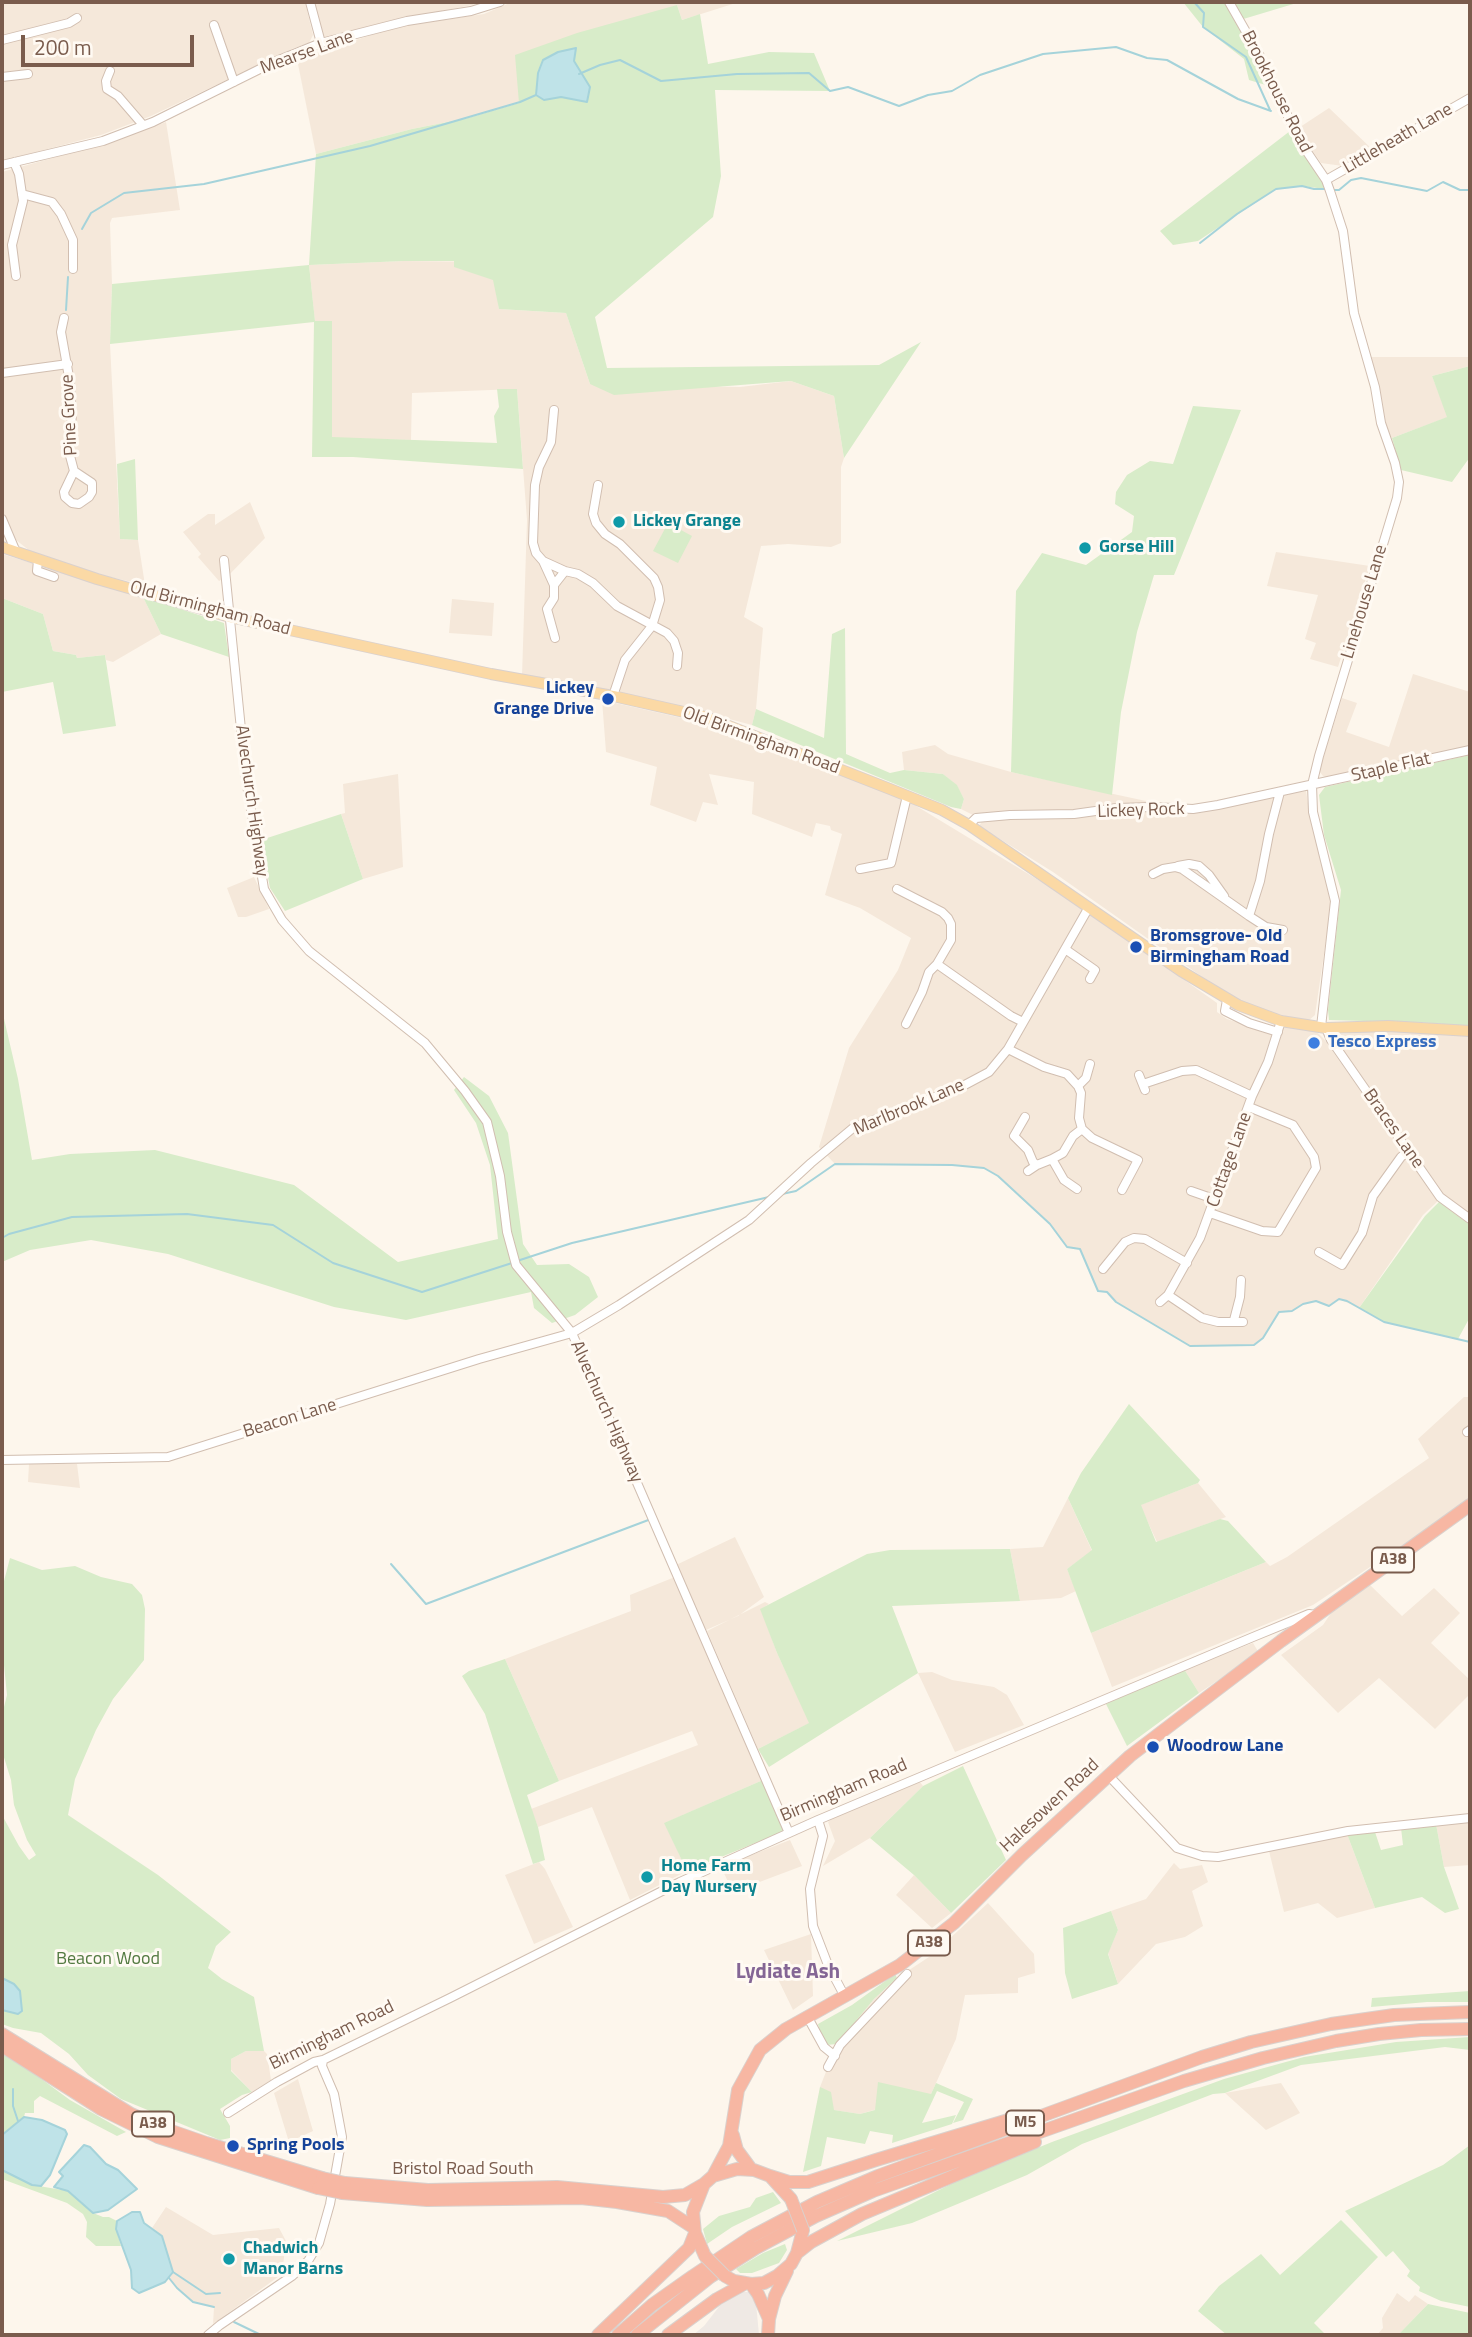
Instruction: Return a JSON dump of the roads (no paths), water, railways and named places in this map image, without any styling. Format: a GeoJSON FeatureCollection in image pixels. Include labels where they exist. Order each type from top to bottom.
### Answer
{"type":"FeatureCollection","features":[{"type":"Feature","properties":{"kind":"highway","name":"Birmingham Road"},"geometry":{"type":"LineString","coordinates":[[1316,1616],[1470,1505]]}},
{"type":"Feature","properties":{"kind":"highway","name":"Halesowen Road"},"geometry":{"type":"LineString","coordinates":[[708,2180],[729,2146],[738,2090],[760,2050],[807,2016],[900,1965],[954,1923],[1022,1855],[1130,1756],[1316,1616]]}},
{"type":"Feature","properties":{"kind":"highway","name":"M5"},"geometry":{"type":"LineString","coordinates":[[618,2335],[652,2305],[730,2250],[817,2202],[887,2173],[1202,2057],[1292,2032],[1394,2015],[1470,2012]]}},
{"type":"Feature","properties":{"kind":"highway","name":"M5"},"geometry":{"type":"LineString","coordinates":[[637,2335],[710,2277],[756,2248],[816,2216],[873,2191],[1184,2081],[1263,2058],[1336,2041],[1411,2031],[1470,2029]]}},
{"type":"Feature","properties":{"kind":"highway","name":"Bristol Road South"},"geometry":{"type":"LineString","coordinates":[[2,2034],[131,2115],[320,2183]]}},
{"type":"Feature","properties":{"kind":"highway","name":"Bristol Road South"},"geometry":{"type":"LineString","coordinates":[[2,2046],[101,2109],[158,2137],[320,2183],[427,2200],[581,2198],[660,2209],[680,2217],[694,2230]]}},
{"type":"Feature","properties":{"kind":"highway"},"geometry":{"type":"LineString","coordinates":[[694,2230],[705,2256],[724,2276],[747,2284],[764,2283],[777,2276],[811,2242],[862,2214],[1184,2081]]}},
{"type":"Feature","properties":{"kind":"highway"},"geometry":{"type":"LineString","coordinates":[[598,2335],[689,2248],[694,2230],[693,2212],[708,2180],[737,2169],[751,2169],[789,2182],[808,2182],[1136,2082]]}},
{"type":"Feature","properties":{"kind":"highway"},"geometry":{"type":"LineString","coordinates":[[732,2131],[737,2150],[751,2169]]}},
{"type":"Feature","properties":{"kind":"highway"},"geometry":{"type":"LineString","coordinates":[[768,2335],[769,2319],[780,2282],[794,2259],[803,2231],[791,2199],[782,2186],[770,2176]]}},
{"type":"Feature","properties":{"kind":"highway","name":"Bristol Road South"},"geometry":{"type":"LineString","coordinates":[[343,2188],[428,2190],[557,2187],[663,2197],[685,2195],[708,2180]]}},
{"type":"Feature","properties":{"kind":"highway"},"geometry":{"type":"LineString","coordinates":[[747,2284],[761,2300],[769,2319]]}},
{"type":"Feature","properties":{"kind":"highway"},"geometry":{"type":"LineString","coordinates":[[668,2335],[717,2299],[747,2284]]}},
{"type":"Feature","properties":{"kind":"main road","name":"Old Birmingham Road"},"geometry":{"type":"LineString","coordinates":[[2,547],[230,617],[492,674],[613,695],[698,715],[942,810],[969,825],[1181,971],[1227,1000],[1280,1026],[1388,1026],[1470,1031]]}},
{"type":"Feature","properties":{"kind":"street"},"geometry":{"type":"LineString","coordinates":[[310,2],[321,43]]}},
{"type":"Feature","properties":{"kind":"street","name":"Mearse Lane"},"geometry":{"type":"LineString","coordinates":[[2,165],[103,141],[153,122],[274,62],[321,43],[407,21],[471,11],[500,2]]}},
{"type":"Feature","properties":{"kind":"street","name":"Brookhouse Road"},"geometry":{"type":"LineString","coordinates":[[1229,2],[1261,58],[1299,140],[1326,180]]}},
{"type":"Feature","properties":{"kind":"street"},"geometry":{"type":"LineString","coordinates":[[2,40],[69,23],[77,18]]}},
{"type":"Feature","properties":{"kind":"street"},"geometry":{"type":"LineString","coordinates":[[214,25],[234,82]]}},
{"type":"Feature","properties":{"kind":"street"},"geometry":{"type":"LineString","coordinates":[[110,71],[106,81],[107,89],[118,96],[143,125]]}},
{"type":"Feature","properties":{"kind":"street"},"geometry":{"type":"LineString","coordinates":[[2,77],[28,74]]}},
{"type":"Feature","properties":{"kind":"street","name":"Littleheath Lane"},"geometry":{"type":"LineString","coordinates":[[1326,180],[1470,98]]}},
{"type":"Feature","properties":{"kind":"street"},"geometry":{"type":"LineString","coordinates":[[14,162],[19,174],[23,201],[12,245],[16,276]]}},
{"type":"Feature","properties":{"kind":"street","name":"Linehouse Lane"},"geometry":{"type":"LineString","coordinates":[[1323,1028],[1335,901],[1313,813],[1312,785],[1318,755],[1397,498],[1399,482],[1381,423],[1375,387],[1354,313],[1343,231],[1326,180]]}},
{"type":"Feature","properties":{"kind":"street"},"geometry":{"type":"LineString","coordinates":[[22,194],[51,202],[61,214],[73,240],[74,269]]}},
{"type":"Feature","properties":{"kind":"street","name":"Pine Grove"},"geometry":{"type":"LineString","coordinates":[[64,318],[61,332],[68,365],[72,414],[69,452],[74,471]]}},
{"type":"Feature","properties":{"kind":"street"},"geometry":{"type":"LineString","coordinates":[[2,373],[68,365]]}},
{"type":"Feature","properties":{"kind":"street"},"geometry":{"type":"LineString","coordinates":[[554,410],[551,442],[539,467],[535,485],[533,543],[554,585],[554,598],[547,609],[555,638]]}},
{"type":"Feature","properties":{"kind":"street"},"geometry":{"type":"LineString","coordinates":[[598,485],[593,514],[596,523],[646,570],[658,587],[660,600],[652,626],[625,660],[613,695]]}},
{"type":"Feature","properties":{"kind":"street"},"geometry":{"type":"LineString","coordinates":[[2,519],[16,552]]}},
{"type":"Feature","properties":{"kind":"street"},"geometry":{"type":"LineString","coordinates":[[38,560],[37,572],[54,577]]}},
{"type":"Feature","properties":{"kind":"street","name":"Alvechurch Highway"},"geometry":{"type":"LineString","coordinates":[[223,560],[246,779],[264,889],[282,920],[309,951],[425,1043],[480,1111],[486,1122],[500,1176],[516,1265],[572,1333],[789,1833]]}},
{"type":"Feature","properties":{"kind":"street"},"geometry":{"type":"LineString","coordinates":[[543,561],[578,574],[593,583],[617,606],[667,633],[674,641],[678,653],[677,666]]}},
{"type":"Feature","properties":{"kind":"street"},"geometry":{"type":"LineString","coordinates":[[554,585],[565,571]]}},
{"type":"Feature","properties":{"kind":"street"},"geometry":{"type":"LineString","coordinates":[[542,628],[552,626]]}},
{"type":"Feature","properties":{"kind":"street","name":"Staple Flat"},"geometry":{"type":"LineString","coordinates":[[1312,785],[1470,750]]}},
{"type":"Feature","properties":{"kind":"street","name":"Lickey Rock"},"geometry":{"type":"LineString","coordinates":[[969,825],[976,818],[1010,815],[1074,814],[1152,807],[1193,809],[1312,785]]}},
{"type":"Feature","properties":{"kind":"street"},"geometry":{"type":"LineString","coordinates":[[1249,916],[1261,881],[1280,792]]}},
{"type":"Feature","properties":{"kind":"street"},"geometry":{"type":"LineString","coordinates":[[860,869],[891,863],[907,796]]}},
{"type":"Feature","properties":{"kind":"street"},"geometry":{"type":"LineString","coordinates":[[1153,874],[1163,869],[1182,869],[1266,927],[1283,930]]}},
{"type":"Feature","properties":{"kind":"street"},"geometry":{"type":"LineString","coordinates":[[897,889],[942,912],[951,924],[951,940],[929,972],[906,1024]]}},
{"type":"Feature","properties":{"kind":"street","name":"Marlbrook Lane"},"geometry":{"type":"LineString","coordinates":[[572,1333],[749,1220],[853,1128],[959,1088],[989,1072],[1008,1049],[1089,906]]}},
{"type":"Feature","properties":{"kind":"street"},"geometry":{"type":"LineString","coordinates":[[1065,949],[1095,970],[1090,979]]}},
{"type":"Feature","properties":{"kind":"street"},"geometry":{"type":"LineString","coordinates":[[937,964],[1023,1022]]}},
{"type":"Feature","properties":{"kind":"street","name":"Cottage Lane"},"geometry":{"type":"LineString","coordinates":[[1160,1303],[1168,1295],[1187,1263],[1210,1213],[1280,1026]]}},
{"type":"Feature","properties":{"kind":"street","name":"Braces Lane"},"geometry":{"type":"LineString","coordinates":[[1323,1028],[1440,1197],[1470,1219]]}},
{"type":"Feature","properties":{"kind":"street"},"geometry":{"type":"LineString","coordinates":[[1008,1049],[1044,1068],[1067,1074],[1081,1093],[1079,1118],[1082,1129],[1092,1138],[1140,1156],[1126,1187]]}},
{"type":"Feature","properties":{"kind":"street"},"geometry":{"type":"LineString","coordinates":[[1078,1086],[1086,1078],[1090,1064]]}},
{"type":"Feature","properties":{"kind":"street"},"geometry":{"type":"LineString","coordinates":[[1139,1075],[1144,1087],[1182,1071],[1196,1070],[1252,1096]]}},
{"type":"Feature","properties":{"kind":"street"},"geometry":{"type":"LineString","coordinates":[[1210,1213],[1262,1231],[1278,1232],[1316,1168],[1314,1157],[1293,1125],[1250,1107]]}},
{"type":"Feature","properties":{"kind":"street"},"geometry":{"type":"LineString","coordinates":[[1025,1117],[1011,1139],[1028,1150],[1032,1162],[1037,1165]]}},
{"type":"Feature","properties":{"kind":"street"},"geometry":{"type":"LineString","coordinates":[[1028,1171],[1062,1153],[1073,1136],[1082,1129]]}},
{"type":"Feature","properties":{"kind":"street"},"geometry":{"type":"LineString","coordinates":[[1319,1252],[1342,1265],[1362,1233],[1373,1196],[1408,1151]]}},
{"type":"Feature","properties":{"kind":"street"},"geometry":{"type":"LineString","coordinates":[[1052,1159],[1064,1180],[1077,1189]]}},
{"type":"Feature","properties":{"kind":"street"},"geometry":{"type":"LineString","coordinates":[[1191,1191],[1214,1199]]}},
{"type":"Feature","properties":{"kind":"street"},"geometry":{"type":"LineString","coordinates":[[1103,1269],[1125,1242],[1134,1238],[1145,1240],[1187,1263]]}},
{"type":"Feature","properties":{"kind":"street"},"geometry":{"type":"LineString","coordinates":[[1168,1295],[1202,1318],[1218,1322],[1238,1321],[1241,1280]]}},
{"type":"Feature","properties":{"kind":"street","name":"Beacon Lane"},"geometry":{"type":"LineString","coordinates":[[2,1460],[168,1457],[479,1359],[572,1333]]}},
{"type":"Feature","properties":{"kind":"street","name":"Birmingham Road"},"geometry":{"type":"LineString","coordinates":[[228,2113],[314,2062],[323,2060],[680,1882],[818,1820],[1309,1614],[1316,1616]]}},
{"type":"Feature","properties":{"kind":"street"},"geometry":{"type":"LineString","coordinates":[[1109,1776],[1171,1843],[1186,1853],[1202,1856],[1218,1857],[1349,1831],[1470,1818]]}},
{"type":"Feature","properties":{"kind":"street"},"geometry":{"type":"LineString","coordinates":[[818,1820],[822,1836],[810,1889],[813,1926],[844,1996]]}},
{"type":"Feature","properties":{"kind":"street"},"geometry":{"type":"LineString","coordinates":[[828,2067],[841,2045],[907,1973]]}},
{"type":"Feature","properties":{"kind":"street"},"geometry":{"type":"LineString","coordinates":[[807,2016],[824,2047],[835,2056]]}},
{"type":"Feature","properties":{"kind":"street"},"geometry":{"type":"LineString","coordinates":[[208,2335],[292,2276],[308,2261],[324,2229],[342,2137],[334,2094],[322,2066],[323,2060]]}},
{"type":"Feature","properties":{"kind":"water"},"geometry":{"type":"Polygon","coordinates":[[[576,48],[574,61],[590,87],[587,102],[561,97],[544,100],[536,95],[538,73],[543,60],[558,52],[576,48]]]}},
{"type":"Feature","properties":{"kind":"water"},"geometry":{"type":"Polygon","coordinates":[[[2,1978],[14,1984],[20,1991],[22,2011],[18,2014],[2,2010],[2,1978]]]}},
{"type":"Feature","properties":{"kind":"water"},"geometry":{"type":"Polygon","coordinates":[[[24,2117],[42,2120],[65,2130],[67,2134],[50,2175],[41,2186],[32,2185],[2,2170],[2,2135],[24,2117]]]}},
{"type":"Feature","properties":{"kind":"water"},"geometry":{"type":"Polygon","coordinates":[[[84,2145],[90,2147],[106,2164],[118,2170],[137,2189],[108,2210],[93,2213],[68,2191],[54,2187],[63,2176],[59,2172],[84,2145]]]}},
{"type":"Feature","properties":{"kind":"water"},"geometry":{"type":"Polygon","coordinates":[[[132,2212],[140,2212],[144,2223],[162,2236],[173,2272],[165,2282],[139,2293],[132,2288],[131,2270],[116,2229],[117,2221],[132,2212]]]}},
{"type":"Feature","properties":{"kind":"waterway"},"geometry":{"type":"LineString","coordinates":[[1194,2],[1204,13],[1203,27],[1246,57],[1270,110]]}},
{"type":"Feature","properties":{"kind":"waterway"},"geometry":{"type":"LineString","coordinates":[[579,74],[620,60],[661,81],[737,74],[809,73],[830,91],[848,87],[899,106],[928,95],[952,91],[980,75],[1043,54],[1116,47],[1147,58],[1167,60],[1238,99],[1271,111]]}},
{"type":"Feature","properties":{"kind":"waterway"},"geometry":{"type":"LineString","coordinates":[[82,229],[91,213],[124,193],[204,184],[370,146],[536,95]]}},
{"type":"Feature","properties":{"kind":"waterway"},"geometry":{"type":"LineString","coordinates":[[1333,190],[1339,190],[1351,180],[1361,178],[1427,191],[1443,182],[1460,190],[1470,190]]}},
{"type":"Feature","properties":{"kind":"waterway"},"geometry":{"type":"LineString","coordinates":[[1200,243],[1237,214],[1276,189],[1302,186],[1328,189]]}},
{"type":"Feature","properties":{"kind":"waterway"},"geometry":{"type":"LineString","coordinates":[[66,310],[68,277]]}},
{"type":"Feature","properties":{"kind":"waterway"},"geometry":{"type":"LineString","coordinates":[[782,1194],[796,1191],[835,1164],[952,1165],[984,1168],[998,1176],[1050,1224],[1067,1247],[1080,1249],[1098,1291],[1107,1292],[1116,1302],[1190,1346],[1254,1345],[1263,1338],[1279,1312],[1292,1311],[1303,1304],[1316,1301],[1329,1306],[1339,1299],[1384,1322],[1470,1342]]}},
{"type":"Feature","properties":{"kind":"waterway"},"geometry":{"type":"LineString","coordinates":[[517,1261],[572,1243],[769,1197]]}},
{"type":"Feature","properties":{"kind":"waterway"},"geometry":{"type":"LineString","coordinates":[[2,1238],[72,1217],[187,1214],[273,1225],[333,1263],[422,1292],[512,1263]]}},
{"type":"Feature","properties":{"kind":"waterway"},"geometry":{"type":"LineString","coordinates":[[391,1564],[426,1604],[651,1519]]}},
{"type":"Feature","properties":{"kind":"waterway"},"geometry":{"type":"LineString","coordinates":[[13,2089],[13,2106],[18,2121]]}},
{"type":"Feature","properties":{"kind":"waterway"},"geometry":{"type":"LineString","coordinates":[[173,2272],[206,2294],[220,2293]]}},
{"type":"Feature","properties":{"kind":"waterway"},"geometry":{"type":"LineString","coordinates":[[169,2278],[193,2302],[214,2307]]}},
{"type":"Feature","properties":{"kind":"waterway"},"geometry":{"type":"LineString","coordinates":[[234,2322],[261,2335]]}},
{"type":"Feature","properties":{"kind":"place","name":"Lickey Grange"},"geometry":{"type":"Point","coordinates":[619,522]}},
{"type":"Feature","properties":{"kind":"place","name":"Gorse Hill"},"geometry":{"type":"Point","coordinates":[1085,548]}},
{"type":"Feature","properties":{"kind":"place","name":"Lickey Grange Drive"},"geometry":{"type":"Point","coordinates":[608,699]}},
{"type":"Feature","properties":{"kind":"place","name":"Bromsgrove- Old Birmingham Road"},"geometry":{"type":"Point","coordinates":[1136,947]}},
{"type":"Feature","properties":{"kind":"place","name":"Tesco Express"},"geometry":{"type":"Point","coordinates":[1314,1043]}},
{"type":"Feature","properties":{"kind":"place","name":"Woodrow Lane"},"geometry":{"type":"Point","coordinates":[1153,1747]}},
{"type":"Feature","properties":{"kind":"place","name":"Home Farm Day Nursery"},"geometry":{"type":"Point","coordinates":[647,1877]}},
{"type":"Feature","properties":{"kind":"place","name":"Spring Pools"},"geometry":{"type":"Point","coordinates":[233,2146]}},
{"type":"Feature","properties":{"kind":"place","name":"Chadwich Manor Barns"},"geometry":{"type":"Point","coordinates":[229,2259]}},
{"type":"Feature","properties":{"kind":"district","name":"Lydiate Ash"},"geometry":{"type":"Point","coordinates":[788,1973]}},
{"type":"Feature","properties":{"kind":"park label","name":"Beacon Wood"},"geometry":{"type":"Point","coordinates":[108,1960]}}]}
